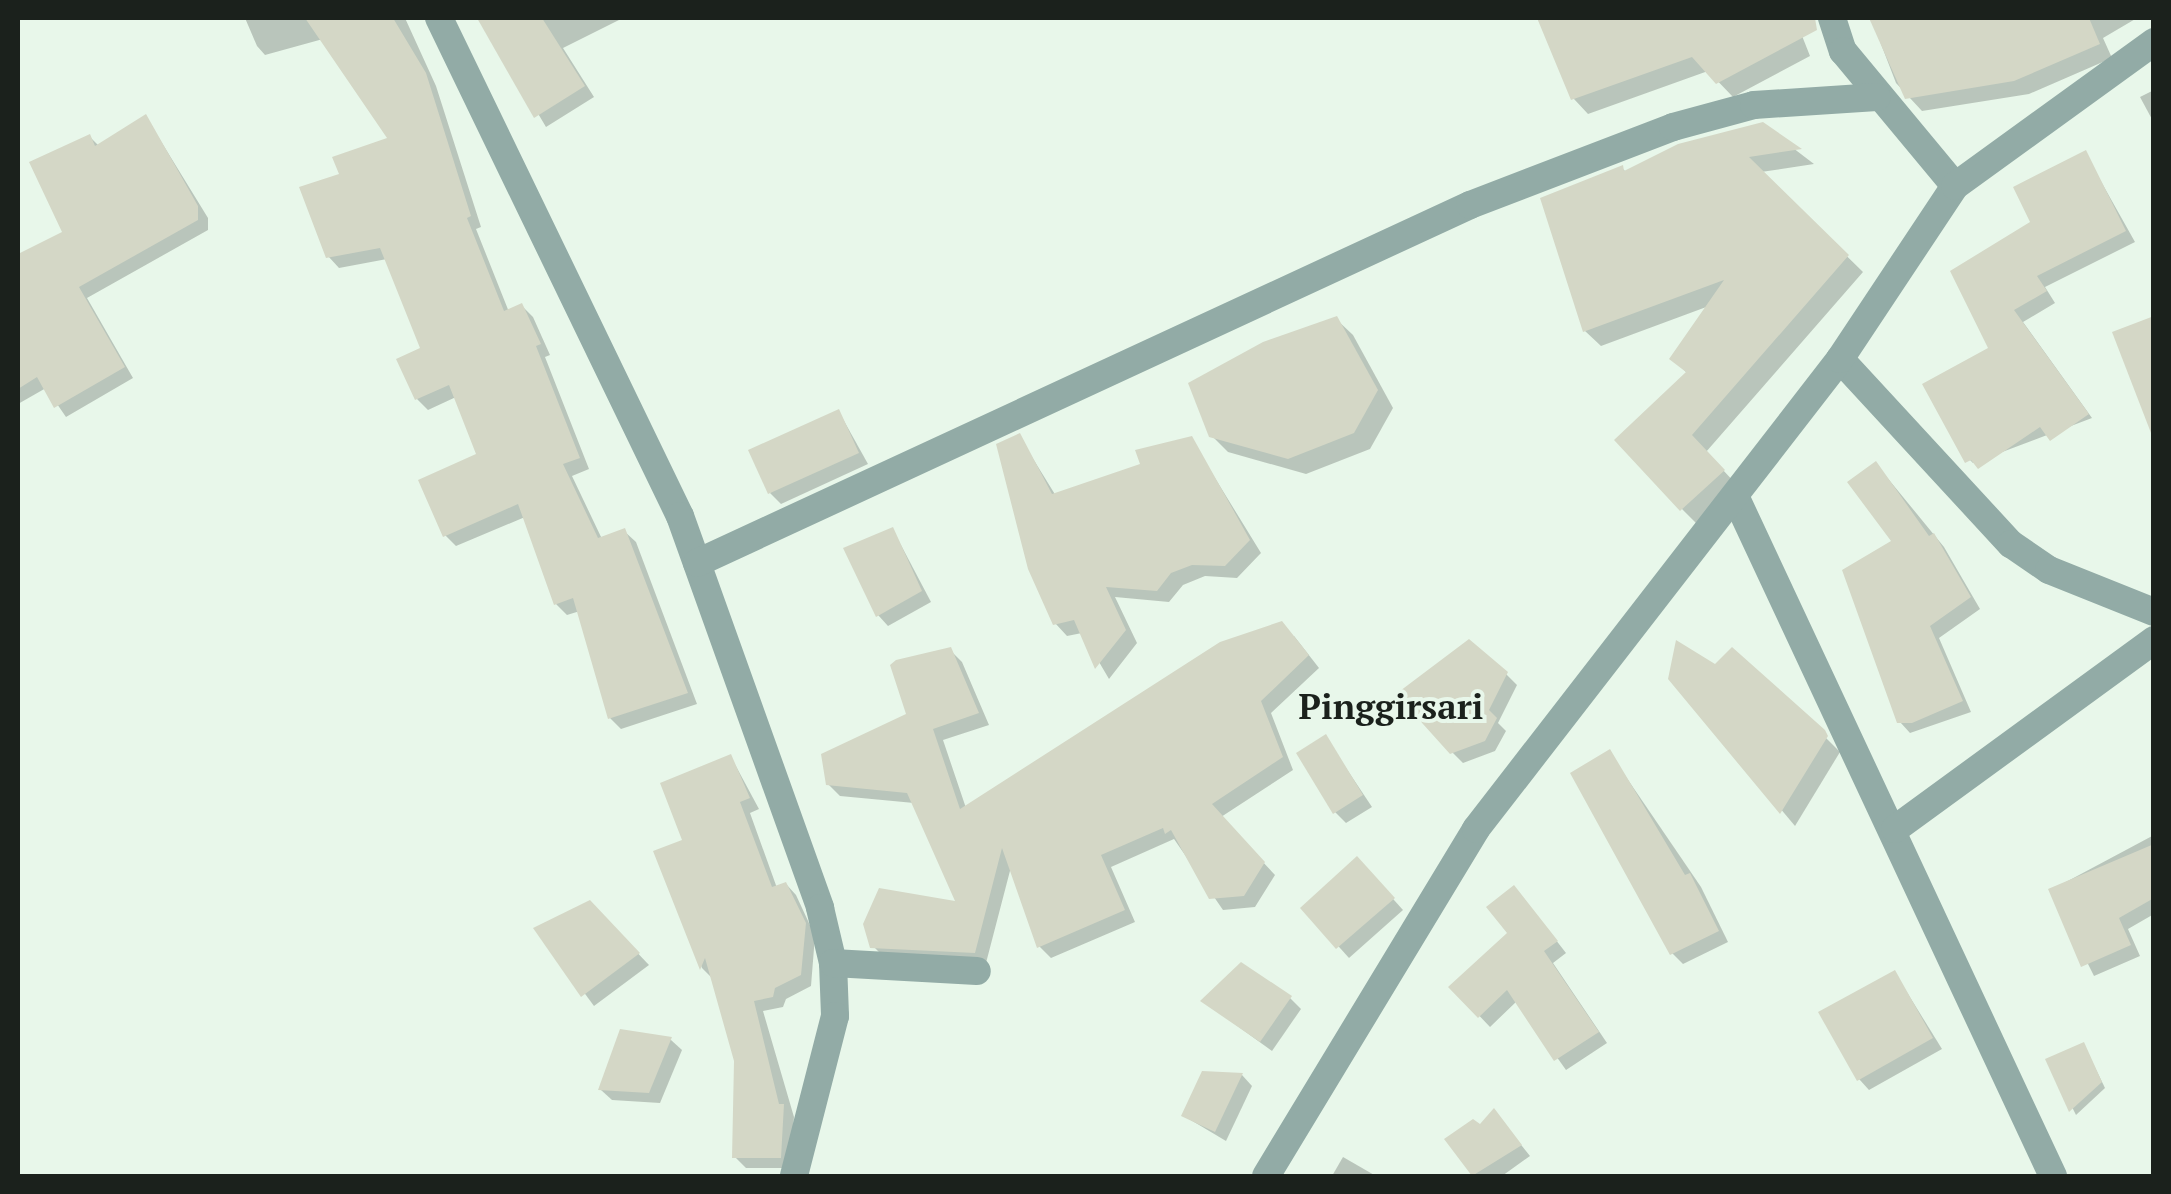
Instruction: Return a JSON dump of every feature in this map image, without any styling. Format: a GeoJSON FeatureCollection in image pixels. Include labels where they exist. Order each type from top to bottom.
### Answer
{"type":"FeatureCollection","features":[{"type":"Feature","properties":{"kind":"street"},"geometry":{"type":"LineString","coordinates":[[439,18],[697,563],[820,908],[833,963],[835,1016],[794,1176]]}},
{"type":"Feature","properties":{"kind":"street"},"geometry":{"type":"LineString","coordinates":[[1832,18],[1843,51],[1877,97],[1955,186]]}},
{"type":"Feature","properties":{"kind":"street"},"geometry":{"type":"LineString","coordinates":[[1266,1176],[1476,829],[1840,359],[1955,186],[2154,42]]}},
{"type":"Feature","properties":{"kind":"street"},"geometry":{"type":"LineString","coordinates":[[697,563],[1470,205],[1674,127],[1754,104],[1877,97]]}},
{"type":"Feature","properties":{"kind":"street"},"geometry":{"type":"LineString","coordinates":[[1840,359],[2011,544],[2050,570],[2154,612]]}},
{"type":"Feature","properties":{"kind":"street"},"geometry":{"type":"LineString","coordinates":[[1736,496],[2054,1176]]}},
{"type":"Feature","properties":{"kind":"street"},"geometry":{"type":"LineString","coordinates":[[1895,829],[2154,640]]}},
{"type":"Feature","properties":{"kind":"street"},"geometry":{"type":"LineString","coordinates":[[833,963],[977,971]]}},
{"type":"Feature","properties":{"kind":"building"},"geometry":{"type":"Polygon","coordinates":[[[305,18],[393,18],[426,73],[471,216],[467,218],[504,311],[522,303],[541,344],[536,346],[580,458],[563,464],[598,538],[625,528],[688,693],[608,719],[573,598],[554,605],[518,504],[443,537],[418,480],[476,454],[449,385],[415,400],[396,359],[420,348],[380,248],[326,258],[299,187],[339,174],[332,157],[387,138],[305,18]]]}},
{"type":"Feature","properties":{"kind":"building"},"geometry":{"type":"Polygon","coordinates":[[[477,18],[542,18],[585,86],[534,118],[477,18]]]}},
{"type":"Feature","properties":{"kind":"building"},"geometry":{"type":"Polygon","coordinates":[[[1537,18],[1815,18],[1817,30],[1716,84],[1692,57],[1571,100],[1537,18]]]}},
{"type":"Feature","properties":{"kind":"building"},"geometry":{"type":"Polygon","coordinates":[[[1869,18],[2089,18],[2100,44],[2014,81],[1905,99],[1869,18]]]}},
{"type":"Feature","properties":{"kind":"building"},"geometry":{"type":"Polygon","coordinates":[[[146,114],[198,206],[198,220],[79,287],[125,367],[54,408],[37,377],[18,389],[18,254],[62,232],[29,162],[90,134],[95,146],[146,114]]]}},
{"type":"Feature","properties":{"kind":"building"},"geometry":{"type":"Polygon","coordinates":[[[1763,122],[1802,149],[1749,157],[1849,255],[1692,435],[1725,470],[1680,511],[1614,440],[1686,372],[1669,359],[1724,280],[1583,332],[1540,198],[1623,165],[1624,171],[1678,144],[1763,122]]]}},
{"type":"Feature","properties":{"kind":"building"},"geometry":{"type":"Polygon","coordinates":[[[2086,150],[2126,231],[2037,276],[2047,291],[2014,310],[2089,414],[2050,441],[2040,427],[1978,469],[1971,460],[1965,463],[1922,384],[1988,348],[1950,271],[2030,222],[2013,187],[2086,150]]]}},
{"type":"Feature","properties":{"kind":"building"},"geometry":{"type":"Polygon","coordinates":[[[1337,316],[1378,390],[1354,433],[1288,459],[1209,437],[1188,383],[1263,342],[1337,316]]]}},
{"type":"Feature","properties":{"kind":"building"},"geometry":{"type":"Polygon","coordinates":[[[2154,316],[2154,432],[2151,433],[2112,332],[2154,316]]]}},
{"type":"Feature","properties":{"kind":"building"},"geometry":{"type":"Polygon","coordinates":[[[839,409],[859,453],[768,494],[748,450],[839,409]]]}},
{"type":"Feature","properties":{"kind":"building"},"geometry":{"type":"Polygon","coordinates":[[[1020,433],[1052,494],[1140,464],[1135,450],[1192,436],[1250,540],[1225,566],[1192,565],[1171,573],[1157,591],[1106,587],[1126,630],[1095,669],[1074,620],[1053,625],[1028,569],[996,444],[1020,433]]]}},
{"type":"Feature","properties":{"kind":"building"},"geometry":{"type":"Polygon","coordinates":[[[1876,461],[1929,536],[1934,533],[1971,597],[1930,626],[1963,701],[1912,723],[1897,723],[1842,570],[1891,541],[1847,482],[1876,461]]]}},
{"type":"Feature","properties":{"kind":"building"},"geometry":{"type":"Polygon","coordinates":[[[893,527],[922,591],[876,617],[843,548],[893,527]]]}},
{"type":"Feature","properties":{"kind":"building"},"geometry":{"type":"Polygon","coordinates":[[[1282,621],[1309,655],[1261,701],[1283,757],[1212,804],[1265,862],[1244,896],[1209,899],[1171,830],[1165,834],[1163,828],[1101,855],[1125,910],[1037,948],[1002,848],[975,953],[870,948],[863,924],[879,888],[955,901],[907,793],[826,785],[821,754],[906,714],[890,665],[896,660],[951,647],[979,713],[933,729],[960,809],[1220,642],[1282,621]]]}},
{"type":"Feature","properties":{"kind":"building"},"geometry":{"type":"Polygon","coordinates":[[[1469,639],[1508,672],[1489,710],[1497,718],[1485,741],[1450,754],[1396,694],[1469,639]]]}},
{"type":"Feature","properties":{"kind":"building"},"geometry":{"type":"Polygon","coordinates":[[[1676,640],[1715,664],[1732,647],[1825,730],[1828,736],[1780,814],[1668,679],[1676,640]]]}},
{"type":"Feature","properties":{"kind":"building"},"geometry":{"type":"Polygon","coordinates":[[[1326,734],[1363,795],[1333,814],[1296,753],[1326,734]]]}},
{"type":"Feature","properties":{"kind":"building"},"geometry":{"type":"Polygon","coordinates":[[[1610,749],[1685,875],[1690,873],[1719,931],[1670,955],[1570,773],[1610,749]]]}},
{"type":"Feature","properties":{"kind":"building"},"geometry":{"type":"Polygon","coordinates":[[[731,754],[750,798],[740,802],[772,887],[786,882],[806,923],[801,975],[775,988],[773,997],[754,1001],[779,1104],[784,1104],[781,1158],[732,1158],[734,1061],[705,958],[700,970],[653,851],[682,840],[660,783],[731,754]]]}},
{"type":"Feature","properties":{"kind":"building"},"geometry":{"type":"Polygon","coordinates":[[[2154,844],[2154,898],[2119,918],[2131,945],[2081,967],[2048,889],[2154,844]]]}},
{"type":"Feature","properties":{"kind":"building"},"geometry":{"type":"Polygon","coordinates":[[[1357,856],[1395,898],[1336,949],[1300,908],[1357,856]]]}},
{"type":"Feature","properties":{"kind":"building"},"geometry":{"type":"Polygon","coordinates":[[[1514,885],[1558,941],[1544,951],[1599,1032],[1554,1061],[1507,990],[1478,1018],[1448,987],[1507,933],[1486,907],[1514,885]]]}},
{"type":"Feature","properties":{"kind":"building"},"geometry":{"type":"Polygon","coordinates":[[[590,900],[640,953],[581,997],[533,928],[590,900]]]}},
{"type":"Feature","properties":{"kind":"building"},"geometry":{"type":"Polygon","coordinates":[[[1241,962],[1292,996],[1260,1042],[1200,1001],[1241,962]]]}},
{"type":"Feature","properties":{"kind":"building"},"geometry":{"type":"Polygon","coordinates":[[[1895,970],[1933,1038],[1857,1081],[1818,1012],[1895,970]]]}},
{"type":"Feature","properties":{"kind":"building"},"geometry":{"type":"Polygon","coordinates":[[[620,1029],[672,1037],[649,1093],[598,1090],[620,1029]]]}},
{"type":"Feature","properties":{"kind":"building"},"geometry":{"type":"Polygon","coordinates":[[[2084,1042],[2102,1082],[2069,1112],[2045,1059],[2084,1042]]]}},
{"type":"Feature","properties":{"kind":"building"},"geometry":{"type":"Polygon","coordinates":[[[1202,1071],[1243,1073],[1215,1132],[1181,1116],[1202,1071]]]}},
{"type":"Feature","properties":{"kind":"building"},"geometry":{"type":"Polygon","coordinates":[[[1494,1108],[1522,1145],[1472,1176],[1444,1139],[1473,1119],[1480,1124],[1494,1108]]]}},
{"type":"Feature","properties":{"kind":"district","name":"Pinggirsari"},"geometry":{"type":"Point","coordinates":[1391,706]}}]}
